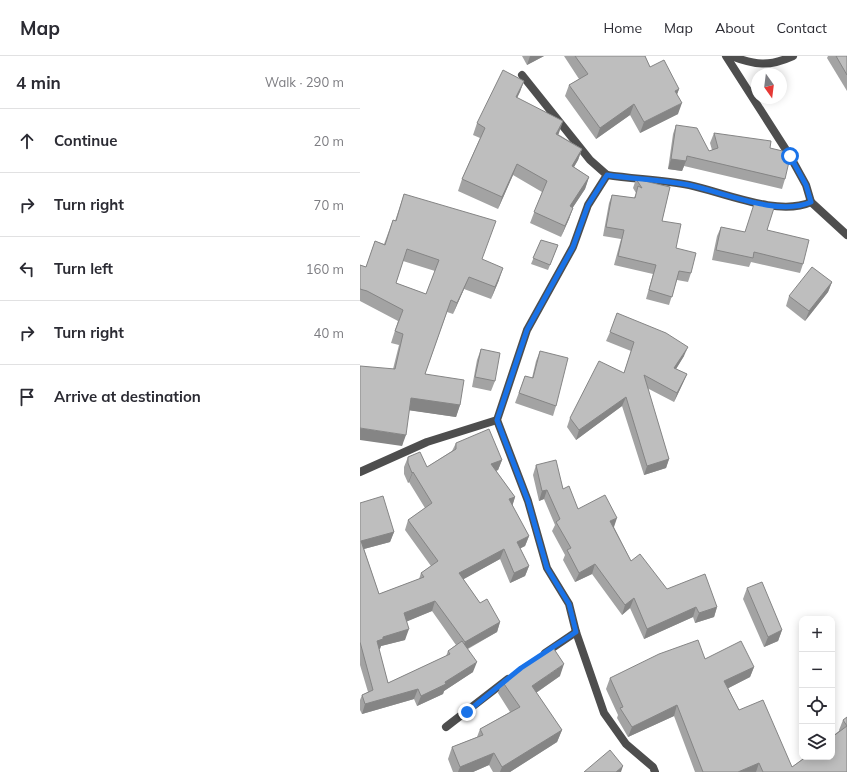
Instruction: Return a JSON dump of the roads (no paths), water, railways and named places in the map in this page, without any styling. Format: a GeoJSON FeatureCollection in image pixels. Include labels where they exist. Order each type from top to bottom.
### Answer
{"type":"FeatureCollection","features":[{"type":"Feature","properties":{"kind":"street"},"geometry":{"type":"LineString","coordinates":[[726,56],[790,156],[806,185],[811,202],[847,235]]}},
{"type":"Feature","properties":{"kind":"street"},"geometry":{"type":"LineString","coordinates":[[730,56],[759,64],[777,63],[792,56]]}},
{"type":"Feature","properties":{"kind":"street"},"geometry":{"type":"LineString","coordinates":[[522,75],[590,160],[607,175],[689,185],[738,199],[776,206],[800,207],[811,202]]}},
{"type":"Feature","properties":{"kind":"street"},"geometry":{"type":"LineString","coordinates":[[607,175],[588,205],[573,247],[527,330],[497,420],[528,501],[547,568],[569,604],[576,632],[604,713],[626,744],[653,767],[655,772]]}},
{"type":"Feature","properties":{"kind":"street"},"geometry":{"type":"LineString","coordinates":[[360,472],[427,442],[497,420]]}},
{"type":"Feature","properties":{"kind":"street"},"geometry":{"type":"LineString","coordinates":[[540,656],[576,632]]}},
{"type":"Feature","properties":{"kind":"street"},"geometry":{"type":"LineString","coordinates":[[446,727],[516,673]]}}]}
